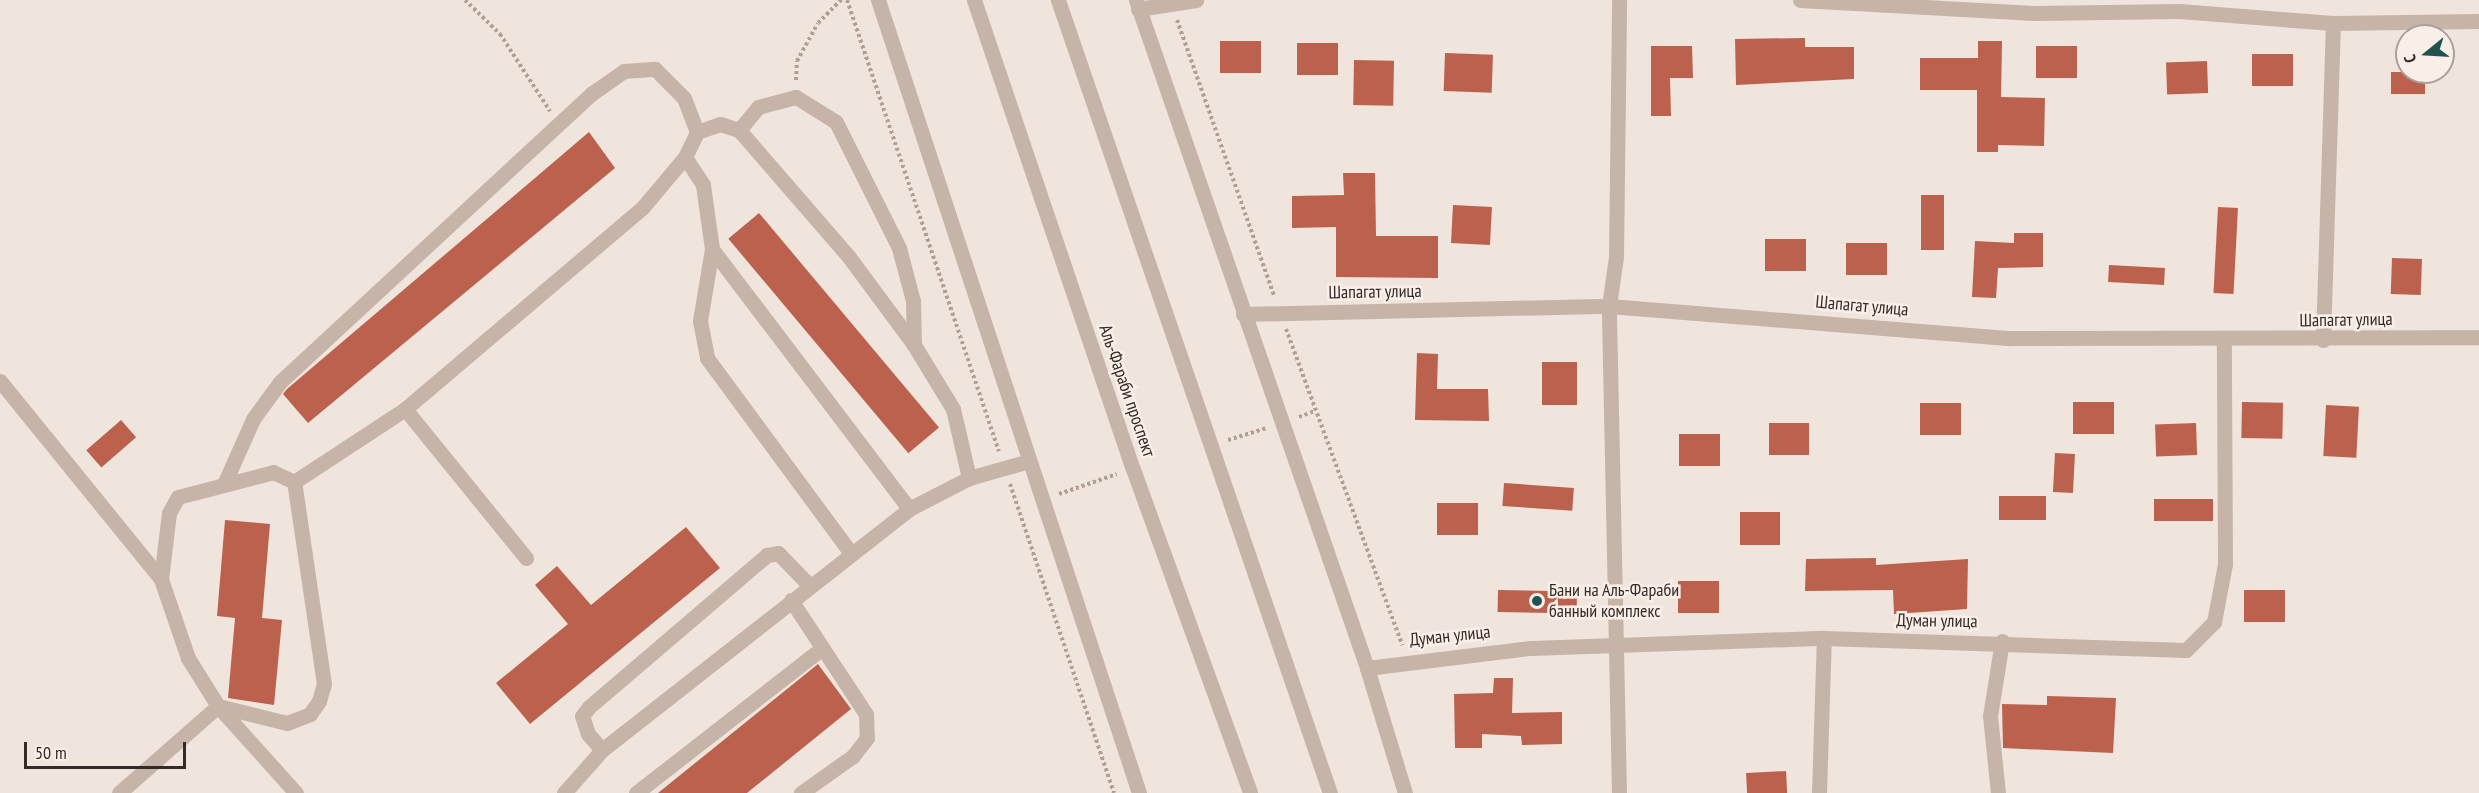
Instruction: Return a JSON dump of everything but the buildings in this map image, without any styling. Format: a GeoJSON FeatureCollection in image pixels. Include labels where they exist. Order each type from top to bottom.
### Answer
{"type":"FeatureCollection","features":[{"type":"Feature","properties":{"kind":"street"},"geometry":{"type":"LineString","coordinates":[[878,0],[1139,793]]}},
{"type":"Feature","properties":{"kind":"street","name":"Аль-Фараби проспект"},"geometry":{"type":"LineString","coordinates":[[974,0],[1132,469],[1250,793]]}},
{"type":"Feature","properties":{"kind":"street"},"geometry":{"type":"LineString","coordinates":[[1058,0],[1330,793]]}},
{"type":"Feature","properties":{"kind":"street"},"geometry":{"type":"LineString","coordinates":[[1196,0],[1137,4],[1367,668],[1405,793]]}},
{"type":"Feature","properties":{"kind":"street"},"geometry":{"type":"LineString","coordinates":[[1618,793],[1609,306],[1616,258],[1619,0]]}},
{"type":"Feature","properties":{"kind":"street"},"geometry":{"type":"LineString","coordinates":[[1800,0],[2023,12],[2179,11],[2333,23],[2479,21]]}},
{"type":"Feature","properties":{"kind":"street"},"geometry":{"type":"LineString","coordinates":[[2324,340],[2333,23]]}},
{"type":"Feature","properties":{"kind":"street"},"geometry":{"type":"LineString","coordinates":[[225,482],[253,419],[280,381],[558,124],[624,70],[655,69],[684,98],[697,132]]}},
{"type":"Feature","properties":{"kind":"street"},"geometry":{"type":"LineString","coordinates":[[739,130],[758,107],[795,97],[836,122],[898,248],[913,301],[914,345]]}},
{"type":"Feature","properties":{"kind":"street"},"geometry":{"type":"LineString","coordinates":[[294,482],[405,409],[603,244],[685,157],[697,132],[720,124],[739,130],[849,257],[914,345],[953,409],[969,478]]}},
{"type":"Feature","properties":{"kind":"street"},"geometry":{"type":"LineString","coordinates":[[685,157],[703,186],[712,249],[700,321],[707,358],[851,553]]}},
{"type":"Feature","properties":{"kind":"street"},"geometry":{"type":"LineString","coordinates":[[712,249],[909,509]]}},
{"type":"Feature","properties":{"kind":"street","name":"Шапагат улица"},"geometry":{"type":"LineString","coordinates":[[1243,314],[1609,306],[2011,338],[2324,340],[2479,337]]}},
{"type":"Feature","properties":{"kind":"street","name":"Думан улица"},"geometry":{"type":"LineString","coordinates":[[1367,668],[1531,648],[1614,648],[1824,638],[2002,641],[2186,650],[2214,622],[2225,564],[2224,339]]}},
{"type":"Feature","properties":{"kind":"street"},"geometry":{"type":"LineString","coordinates":[[0,381],[161,579],[188,658],[218,706],[296,793]]}},
{"type":"Feature","properties":{"kind":"street"},"geometry":{"type":"LineString","coordinates":[[405,409],[526,558]]}},
{"type":"Feature","properties":{"kind":"street"},"geometry":{"type":"LineString","coordinates":[[564,793],[602,750],[809,585],[909,509],[969,478],[1029,461]]}},
{"type":"Feature","properties":{"kind":"street"},"geometry":{"type":"LineString","coordinates":[[161,579],[169,513],[178,497],[225,482],[273,472],[294,482]]}},
{"type":"Feature","properties":{"kind":"street"},"geometry":{"type":"LineString","coordinates":[[218,706],[287,723],[310,714],[319,700],[324,684],[294,482]]}},
{"type":"Feature","properties":{"kind":"street"},"geometry":{"type":"LineString","coordinates":[[602,750],[588,734],[582,716],[589,707],[767,555],[778,553],[809,585]]}},
{"type":"Feature","properties":{"kind":"street"},"geometry":{"type":"LineString","coordinates":[[791,600],[821,649],[866,714],[867,738],[853,756],[801,793]]}},
{"type":"Feature","properties":{"kind":"street"},"geometry":{"type":"LineString","coordinates":[[1819,793],[1824,638]]}},
{"type":"Feature","properties":{"kind":"street"},"geometry":{"type":"LineString","coordinates":[[1998,793],[1990,716],[2002,641]]}},
{"type":"Feature","properties":{"kind":"street"},"geometry":{"type":"LineString","coordinates":[[636,793],[821,649]]}},
{"type":"Feature","properties":{"kind":"street"},"geometry":{"type":"LineString","coordinates":[[119,793],[218,706]]}},
{"type":"Feature","properties":{"kind":"path"},"geometry":{"type":"LineString","coordinates":[[465,0],[500,34],[558,124]]}},
{"type":"Feature","properties":{"kind":"path"},"geometry":{"type":"LineString","coordinates":[[795,97],[797,61],[818,23],[841,0]]}},
{"type":"Feature","properties":{"kind":"path"},"geometry":{"type":"LineString","coordinates":[[847,0],[1114,793]]}},
{"type":"Feature","properties":{"kind":"path"},"geometry":{"type":"LineString","coordinates":[[1018,509],[1132,469]]}},
{"type":"Feature","properties":{"kind":"place","name":"Бани на Аль-Фараби банный комплекс"},"geometry":{"type":"Point","coordinates":[1537,601]}}]}
